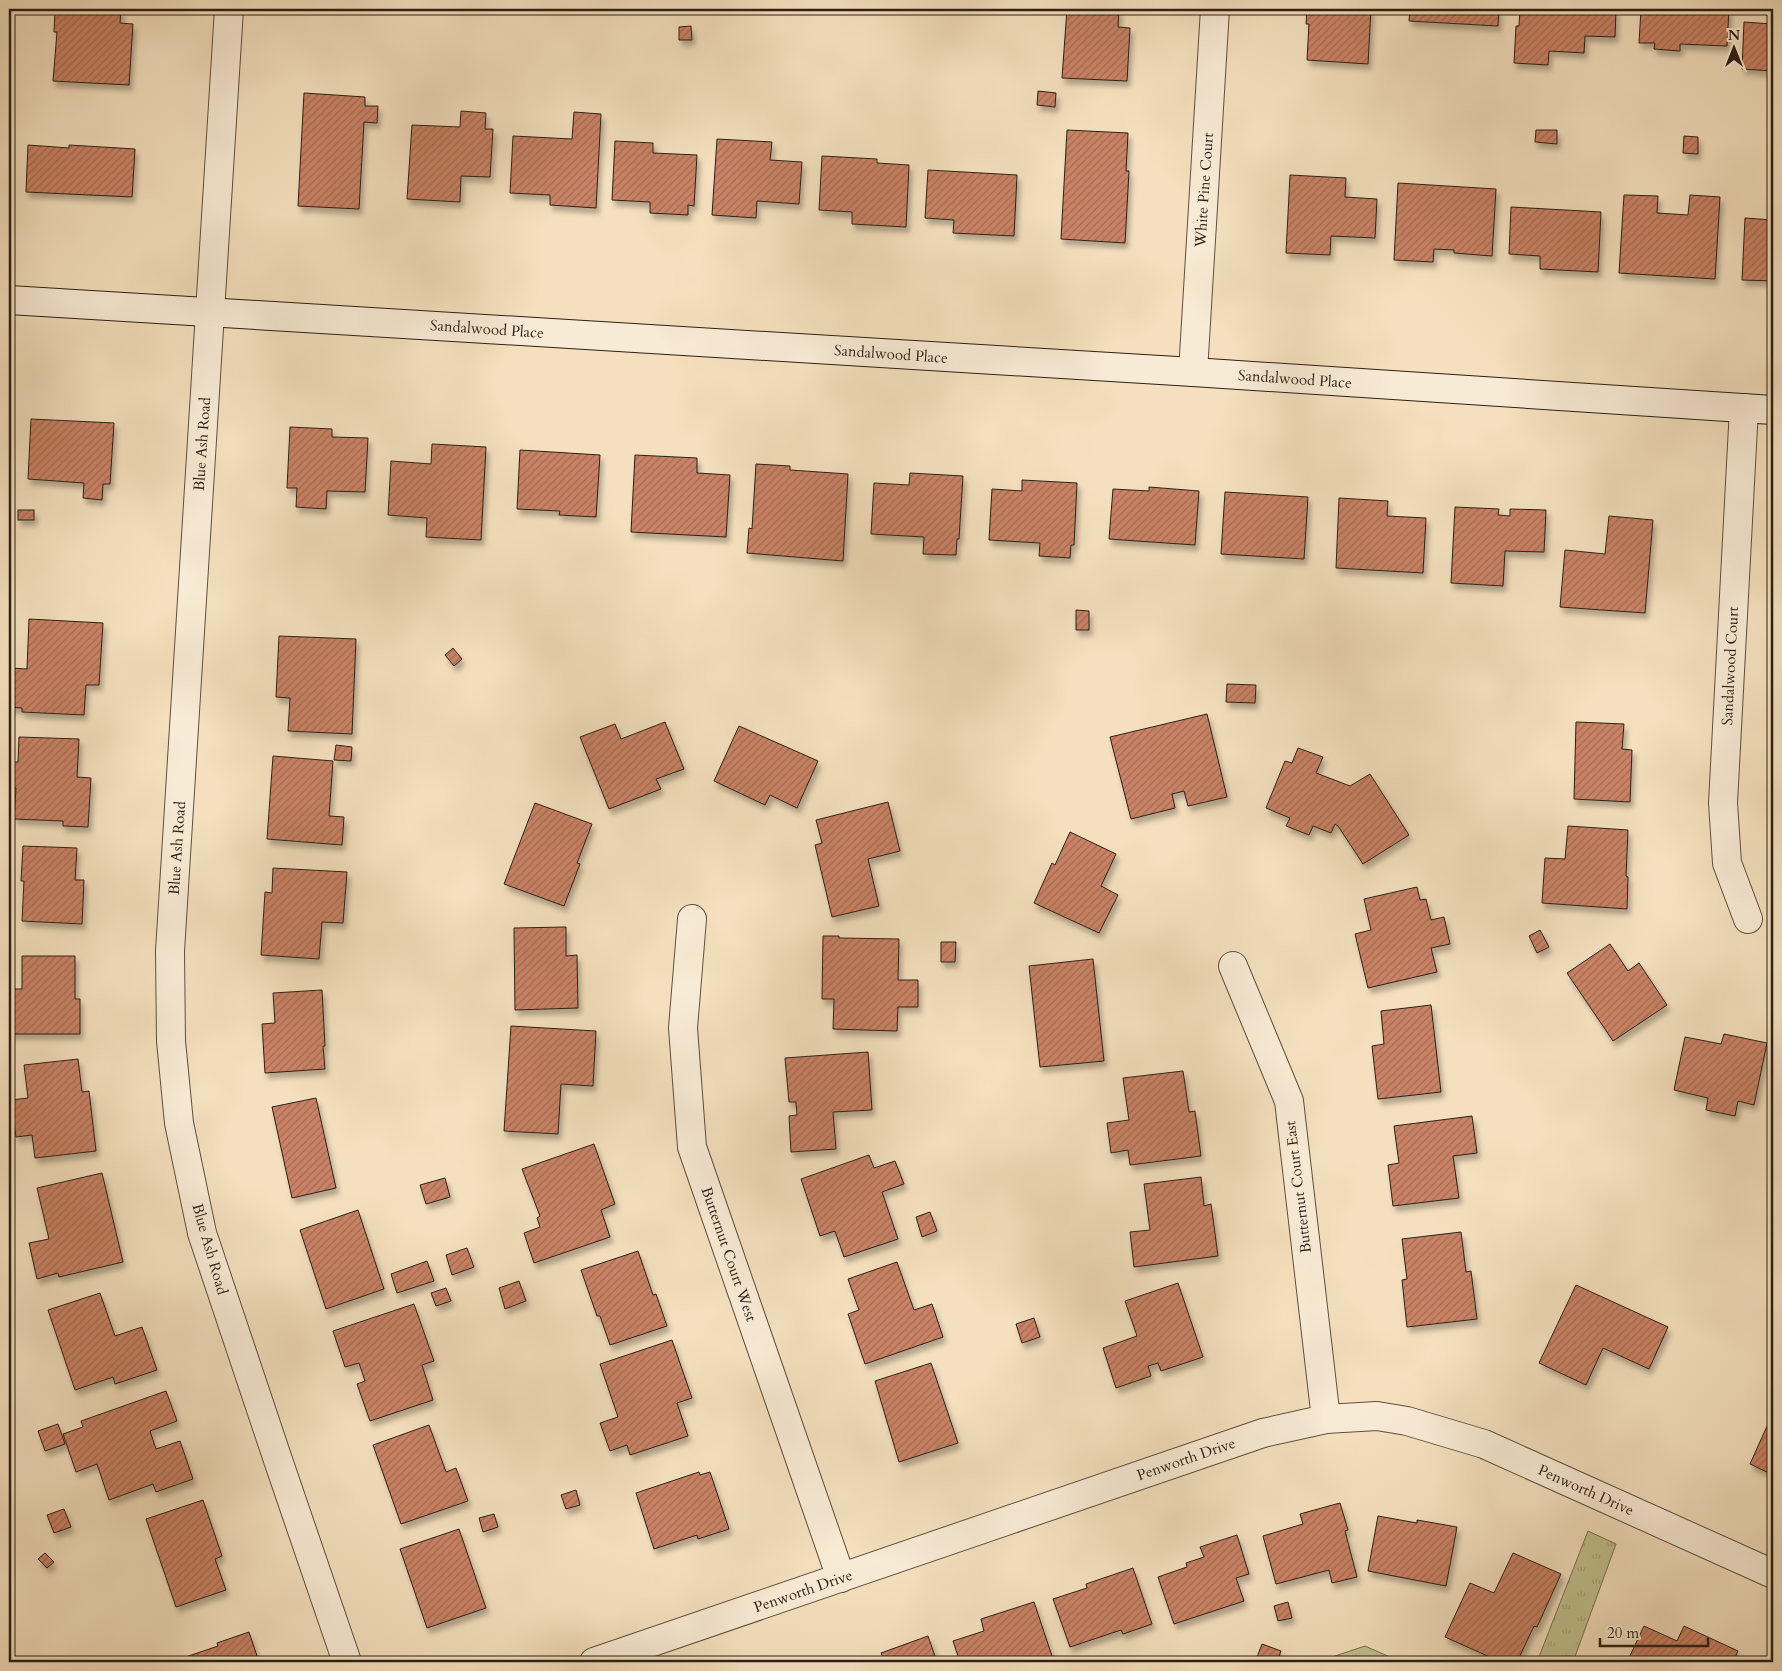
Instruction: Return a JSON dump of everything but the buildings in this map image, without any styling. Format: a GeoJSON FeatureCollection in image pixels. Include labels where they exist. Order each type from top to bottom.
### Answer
{"type":"FeatureCollection","features":[{"type":"Feature","properties":{"kind":"street","name":"Blue Ash Road"},"geometry":{"type":"LineString","coordinates":[[229,9],[170,952],[171,1041],[178,1114],[202,1232],[347,1662]]}},
{"type":"Feature","properties":{"kind":"street","name":"White Pine Court"},"geometry":{"type":"LineString","coordinates":[[1193,372],[1215,9]]}},
{"type":"Feature","properties":{"kind":"street","name":"Sandalwood Place"},"geometry":{"type":"LineString","coordinates":[[9,300],[1193,372],[1773,410]]}},
{"type":"Feature","properties":{"kind":"street","name":"Sandalwood Court"},"geometry":{"type":"LineString","coordinates":[[1744,408],[1723,803],[1727,863],[1748,919]]}},
{"type":"Feature","properties":{"kind":"street","name":"Butternut Court West"},"geometry":{"type":"LineString","coordinates":[[692,919],[683,1028],[692,1147],[841,1578]]}},
{"type":"Feature","properties":{"kind":"street","name":"Butternut Court East"},"geometry":{"type":"LineString","coordinates":[[1233,966],[1289,1101],[1326,1419]]}},
{"type":"Feature","properties":{"kind":"street","name":"Penworth Drive"},"geometry":{"type":"LineString","coordinates":[[594,1662],[1263,1433],[1326,1419],[1377,1416],[1407,1421],[1484,1444],[1773,1574]]}},
{"type":"Feature","properties":{"kind":"green space"},"geometry":{"type":"Polygon","coordinates":[[[1588,1531],[1616,1544],[1573,1662],[1537,1662],[1588,1531]]]}},
{"type":"Feature","properties":{"kind":"green space"},"geometry":{"type":"Polygon","coordinates":[[[1365,1646],[1401,1662],[1317,1662],[1365,1646]]]}}]}
